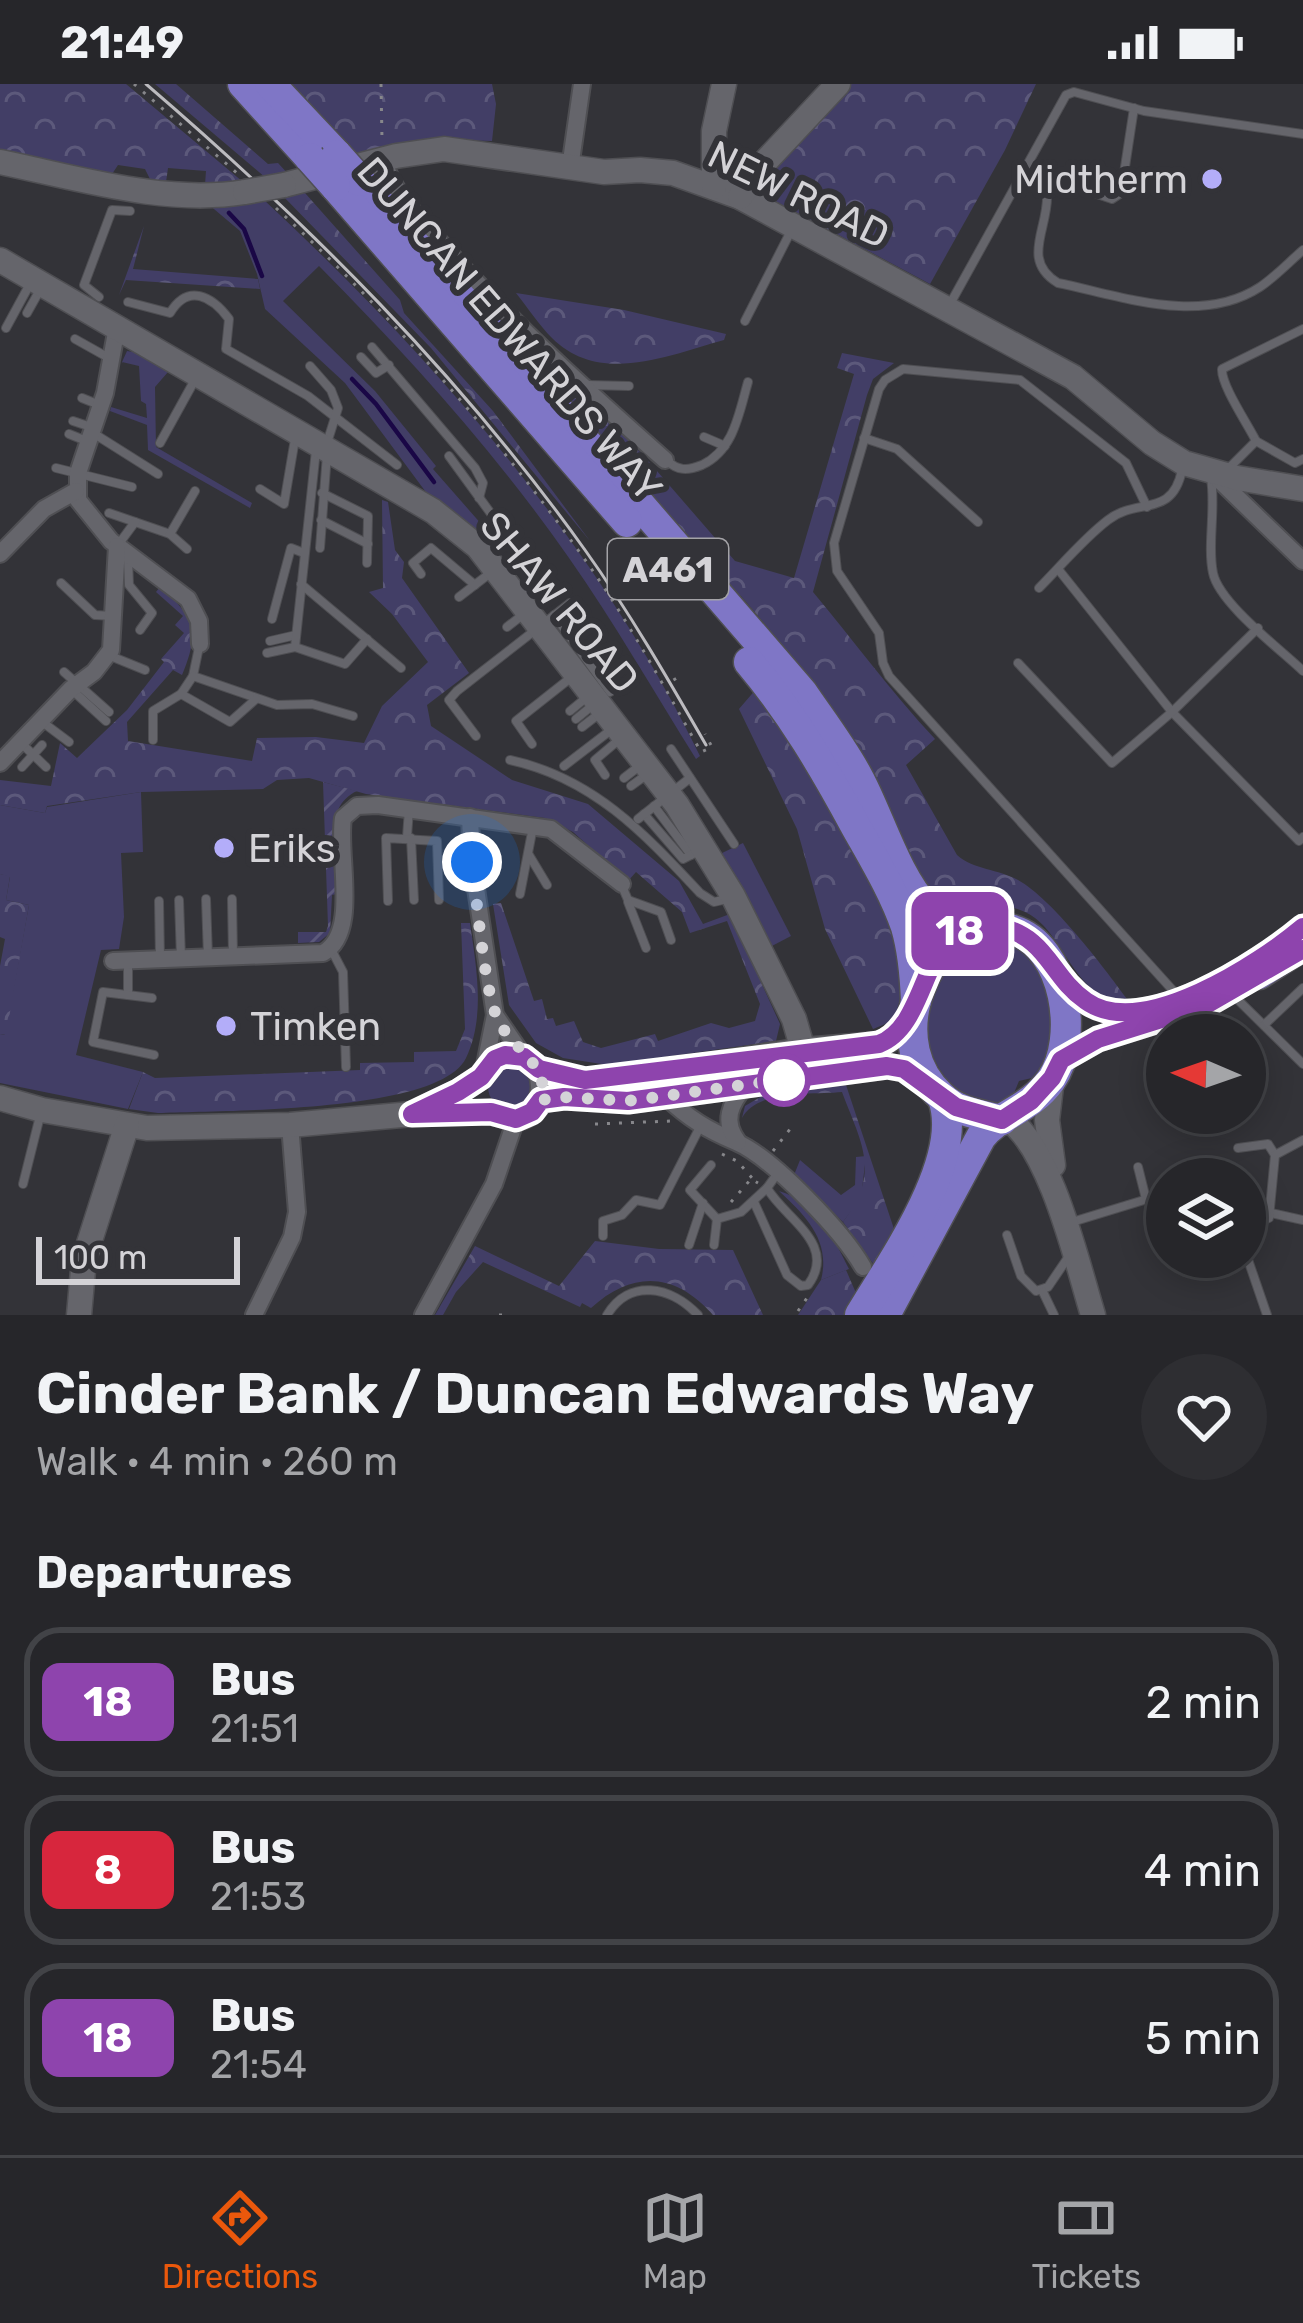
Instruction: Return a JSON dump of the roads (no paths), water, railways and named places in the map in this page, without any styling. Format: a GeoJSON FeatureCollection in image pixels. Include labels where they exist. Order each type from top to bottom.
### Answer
{"type":"FeatureCollection","features":[{"type":"Feature","properties":{"kind":"highway","name":"DUNCAN EDWARDS WAY"},"geometry":{"type":"LineString","coordinates":[[243,84],[323,156],[360,176],[802,692],[857,775],[890,847],[925,906],[945,918],[980,922]]}},
{"type":"Feature","properties":{"kind":"highway","name":"DUNCAN EDWARDS WAY"},"geometry":{"type":"LineString","coordinates":[[270,84],[323,156]]}},
{"type":"Feature","properties":{"kind":"highway","name":"DUNCAN EDWARDS WAY"},"geometry":{"type":"LineString","coordinates":[[360,176],[776,695],[817,755],[878,866],[905,927],[915,969],[914,1009]]}},
{"type":"Feature","properties":{"kind":"highway","name":"A461"},"geometry":{"type":"LineString","coordinates":[[980,922],[1019,931],[1041,947],[1060,978]]}},
{"type":"Feature","properties":{"kind":"highway"},"geometry":{"type":"LineString","coordinates":[[914,1009],[936,957],[961,930],[980,922]]}},
{"type":"Feature","properties":{"kind":"highway"},"geometry":{"type":"LineString","coordinates":[[885,1315],[987,1129],[1020,1112],[1057,1070],[1064,1015],[1060,978]]}},
{"type":"Feature","properties":{"kind":"highway","name":"A461"},"geometry":{"type":"LineString","coordinates":[[860,1315],[914,1221],[936,1173],[948,1129],[938,1093],[918,1062],[914,1009]]}},
{"type":"Feature","properties":{"kind":"highway"},"geometry":{"type":"LineString","coordinates":[[938,1093],[969,1112],[1004,1119]]}},
{"type":"Feature","properties":{"kind":"main road"},"geometry":{"type":"LineString","coordinates":[[1060,978],[1090,1005],[1142,1011],[1220,983],[1303,927]]}},
{"type":"Feature","properties":{"kind":"main road"},"geometry":{"type":"LineString","coordinates":[[1057,1070],[1098,1039],[1232,993],[1303,949]]}},
{"type":"Feature","properties":{"kind":"street"},"geometry":{"type":"LineString","coordinates":[[570,168],[582,84]]}},
{"type":"Feature","properties":{"kind":"street"},"geometry":{"type":"LineString","coordinates":[[714,187],[714,131],[724,84]]}},
{"type":"Feature","properties":{"kind":"street"},"geometry":{"type":"LineString","coordinates":[[740,197],[764,163],[838,84]]}},
{"type":"Feature","properties":{"kind":"street","name":"NEW ROAD"},"geometry":{"type":"LineString","coordinates":[[0,162],[132,206],[245,185],[281,198],[425,151],[463,149],[604,172],[656,170],[740,197],[1073,377],[1152,443],[1184,463],[1303,489]]}},
{"type":"Feature","properties":{"kind":"street"},"geometry":{"type":"LineString","coordinates":[[360,176],[396,192],[481,287],[665,460]]}},
{"type":"Feature","properties":{"kind":"street","name":"SHAW ROAD"},"geometry":{"type":"LineString","coordinates":[[0,260],[38,281],[98,299],[117,327],[433,511],[485,570],[540,618],[603,704],[638,774],[734,896],[794,1019],[803,1050]]}},
{"type":"Feature","properties":{"kind":"street"},"geometry":{"type":"LineString","coordinates":[[0,554],[28,532],[65,489],[102,406],[99,377],[111,359],[117,327]]}},
{"type":"Feature","properties":{"kind":"street"},"geometry":{"type":"LineString","coordinates":[[1217,472],[1303,561]]}},
{"type":"Feature","properties":{"kind":"street"},"geometry":{"type":"LineString","coordinates":[[65,489],[122,550],[188,599],[199,621],[200,644]]}},
{"type":"Feature","properties":{"kind":"street"},"geometry":{"type":"LineString","coordinates":[[18,748],[42,712],[101,660],[115,616],[122,550]]}},
{"type":"Feature","properties":{"kind":"street"},"geometry":{"type":"LineString","coordinates":[[121,961],[331,949],[344,927],[343,818],[366,804],[533,826],[561,835],[625,892]]}},
{"type":"Feature","properties":{"kind":"street"},"geometry":{"type":"LineString","coordinates":[[470,817],[472,862],[495,1016],[480,1094],[503,1115]]}},
{"type":"Feature","properties":{"kind":"street"},"geometry":{"type":"LineString","coordinates":[[883,1055],[914,1009]]}},
{"type":"Feature","properties":{"kind":"street"},"geometry":{"type":"LineString","coordinates":[[106,1188],[129,1159],[162,1138],[412,1114],[532,1112],[541,1100],[544,1082],[495,1016]]}},
{"type":"Feature","properties":{"kind":"street"},"geometry":{"type":"LineString","coordinates":[[412,1114],[483,1074],[505,1055],[585,1080],[620,1079],[803,1050],[837,1059]]}},
{"type":"Feature","properties":{"kind":"street"},"geometry":{"type":"LineString","coordinates":[[541,1100],[628,1101],[739,1094],[837,1059],[883,1055],[938,1093]]}},
{"type":"Feature","properties":{"kind":"street"},"geometry":{"type":"LineString","coordinates":[[1057,1070],[1047,1120],[1064,1222]]}},
{"type":"Feature","properties":{"kind":"street"},"geometry":{"type":"LineString","coordinates":[[699,1129],[739,1094]]}},
{"type":"Feature","properties":{"kind":"street"},"geometry":{"type":"LineString","coordinates":[[739,1094],[730,1131],[741,1150],[772,1181],[830,1219],[863,1267]]}},
{"type":"Feature","properties":{"kind":"street"},"geometry":{"type":"LineString","coordinates":[[666,1097],[699,1129],[741,1150]]}},
{"type":"Feature","properties":{"kind":"street"},"geometry":{"type":"LineString","coordinates":[[0,1098],[127,1125],[236,1128]]}},
{"type":"Feature","properties":{"kind":"street"},"geometry":{"type":"LineString","coordinates":[[422,1315],[494,1184],[503,1115]]}},
{"type":"Feature","properties":{"kind":"street"},"geometry":{"type":"LineString","coordinates":[[1004,1119],[1021,1127],[1040,1154],[1093,1315]]}},
{"type":"Feature","properties":{"kind":"street"},"geometry":{"type":"LineString","coordinates":[[79,1315],[84,1259],[127,1125]]}},
{"type":"Feature","properties":{"kind":"street"},"geometry":{"type":"LineString","coordinates":[[254,1315],[292,1237],[297,1212],[290,1125]]}},
{"type":"Feature","properties":{"kind":"lane"},"geometry":{"type":"LineString","coordinates":[[947,310],[1066,95],[1073,92],[1134,108],[1303,134]]}},
{"type":"Feature","properties":{"kind":"lane"},"geometry":{"type":"LineString","coordinates":[[1040,188],[1065,183],[1112,199],[1121,193],[1134,108]]}},
{"type":"Feature","properties":{"kind":"lane"},"geometry":{"type":"LineString","coordinates":[[1022,173],[1049,200],[1037,261],[1058,284],[1185,308],[1235,299],[1255,290],[1303,250]]}},
{"type":"Feature","properties":{"kind":"lane"},"geometry":{"type":"LineString","coordinates":[[98,299],[84,285],[112,210],[132,206]]}},
{"type":"Feature","properties":{"kind":"lane"},"geometry":{"type":"LineString","coordinates":[[745,322],[792,228]]}},
{"type":"Feature","properties":{"kind":"lane"},"geometry":{"type":"LineString","coordinates":[[27,313],[38,281]]}},
{"type":"Feature","properties":{"kind":"lane"},"geometry":{"type":"LineString","coordinates":[[6,328],[38,281]]}},
{"type":"Feature","properties":{"kind":"lane"},"geometry":{"type":"LineString","coordinates":[[128,302],[170,314],[181,298],[206,297],[230,319],[226,349],[308,396],[397,465]]}},
{"type":"Feature","properties":{"kind":"lane"},"geometry":{"type":"LineString","coordinates":[[1303,329],[1222,369],[1225,388],[1237,401],[1256,441],[1295,463],[1303,460]]}},
{"type":"Feature","properties":{"kind":"lane"},"geometry":{"type":"LineString","coordinates":[[75,339],[111,359]]}},
{"type":"Feature","properties":{"kind":"lane"},"geometry":{"type":"LineString","coordinates":[[372,346],[475,468],[482,483],[479,498]]}},
{"type":"Feature","properties":{"kind":"lane"},"geometry":{"type":"LineString","coordinates":[[361,357],[376,373],[389,364]]}},
{"type":"Feature","properties":{"kind":"lane"},"geometry":{"type":"LineString","coordinates":[[260,489],[284,504],[289,473],[335,418],[338,408],[331,389],[310,366]]}},
{"type":"Feature","properties":{"kind":"lane"},"geometry":{"type":"LineString","coordinates":[[1147,508],[1126,464],[1020,380],[903,369],[894,371],[879,389],[833,543],[837,571],[879,633],[885,670],[1180,999]]}},
{"type":"Feature","properties":{"kind":"lane"},"geometry":{"type":"LineString","coordinates":[[164,439],[198,375]]}},
{"type":"Feature","properties":{"kind":"lane"},"geometry":{"type":"LineString","coordinates":[[665,460],[676,469],[690,470],[726,447],[748,382]]}},
{"type":"Feature","properties":{"kind":"lane"},"geometry":{"type":"LineString","coordinates":[[579,384],[629,386]]}},
{"type":"Feature","properties":{"kind":"lane"},"geometry":{"type":"LineString","coordinates":[[82,398],[102,406]]}},
{"type":"Feature","properties":{"kind":"lane"},"geometry":{"type":"LineString","coordinates":[[74,421],[158,474]]}},
{"type":"Feature","properties":{"kind":"lane"},"geometry":{"type":"LineString","coordinates":[[68,434],[92,434]]}},
{"type":"Feature","properties":{"kind":"lane"},"geometry":{"type":"LineString","coordinates":[[704,437],[726,447]]}},
{"type":"Feature","properties":{"kind":"lane"},"geometry":{"type":"LineString","coordinates":[[864,439],[897,449],[978,522]]}},
{"type":"Feature","properties":{"kind":"lane"},"geometry":{"type":"LineString","coordinates":[[1256,441],[1217,472],[1214,579],[1226,597],[1303,671]]}},
{"type":"Feature","properties":{"kind":"lane"},"geometry":{"type":"LineString","coordinates":[[316,444],[322,494],[320,548]]}},
{"type":"Feature","properties":{"kind":"lane"},"geometry":{"type":"LineString","coordinates":[[295,647],[316,444]]}},
{"type":"Feature","properties":{"kind":"lane"},"geometry":{"type":"LineString","coordinates":[[449,456],[508,537],[523,543]]}},
{"type":"Feature","properties":{"kind":"lane"},"geometry":{"type":"LineString","coordinates":[[1039,588],[1110,518],[1147,508],[1174,494],[1184,463]]}},
{"type":"Feature","properties":{"kind":"lane"},"geometry":{"type":"LineString","coordinates":[[274,464],[289,473]]}},
{"type":"Feature","properties":{"kind":"lane"},"geometry":{"type":"LineString","coordinates":[[56,468],[65,489],[132,487]]}},
{"type":"Feature","properties":{"kind":"lane"},"geometry":{"type":"LineString","coordinates":[[170,534],[195,491]]}},
{"type":"Feature","properties":{"kind":"lane"},"geometry":{"type":"LineString","coordinates":[[322,494],[368,516],[368,563]]}},
{"type":"Feature","properties":{"kind":"lane"},"geometry":{"type":"LineString","coordinates":[[109,513],[170,534],[187,549]]}},
{"type":"Feature","properties":{"kind":"lane"},"geometry":{"type":"LineString","coordinates":[[321,520],[368,544]]}},
{"type":"Feature","properties":{"kind":"lane"},"geometry":{"type":"LineString","coordinates":[[135,522],[122,550],[129,585],[152,613],[140,630]]}},
{"type":"Feature","properties":{"kind":"lane"},"geometry":{"type":"LineString","coordinates":[[459,597],[508,537]]}},
{"type":"Feature","properties":{"kind":"lane"},"geometry":{"type":"LineString","coordinates":[[272,619],[291,548],[304,554]]}},
{"type":"Feature","properties":{"kind":"lane"},"geometry":{"type":"LineString","coordinates":[[421,574],[412,563],[431,548],[453,567],[485,570]]}},
{"type":"Feature","properties":{"kind":"lane"},"geometry":{"type":"LineString","coordinates":[[442,575],[453,567]]}},
{"type":"Feature","properties":{"kind":"lane"},"geometry":{"type":"LineString","coordinates":[[1058,569],[1172,712],[1299,841],[1303,837]]}},
{"type":"Feature","properties":{"kind":"lane"},"geometry":{"type":"LineString","coordinates":[[61,584],[89,614],[115,616]]}},
{"type":"Feature","properties":{"kind":"lane"},"geometry":{"type":"LineString","coordinates":[[301,584],[401,668]]}},
{"type":"Feature","properties":{"kind":"lane"},"geometry":{"type":"LineString","coordinates":[[264,594],[278,597]]}},
{"type":"Feature","properties":{"kind":"lane"},"geometry":{"type":"LineString","coordinates":[[507,627],[570,604],[580,617]]}},
{"type":"Feature","properties":{"kind":"lane"},"geometry":{"type":"LineString","coordinates":[[540,618],[610,692],[564,766]]}},
{"type":"Feature","properties":{"kind":"lane"},"geometry":{"type":"LineString","coordinates":[[476,736],[449,700],[540,618]]}},
{"type":"Feature","properties":{"kind":"lane"},"geometry":{"type":"LineString","coordinates":[[1018,663],[1112,763],[1258,628]]}},
{"type":"Feature","properties":{"kind":"lane"},"geometry":{"type":"LineString","coordinates":[[270,641],[296,635]]}},
{"type":"Feature","properties":{"kind":"lane"},"geometry":{"type":"LineString","coordinates":[[267,653],[295,647],[345,664],[367,639]]}},
{"type":"Feature","properties":{"kind":"lane"},"geometry":{"type":"LineString","coordinates":[[153,740],[153,711],[181,694],[193,676],[200,644]]}},
{"type":"Feature","properties":{"kind":"lane"},"geometry":{"type":"LineString","coordinates":[[101,660],[145,670]]}},
{"type":"Feature","properties":{"kind":"lane"},"geometry":{"type":"LineString","coordinates":[[193,676],[277,705],[312,704],[353,716]]}},
{"type":"Feature","properties":{"kind":"lane"},"geometry":{"type":"LineString","coordinates":[[71,682],[108,717]]}},
{"type":"Feature","properties":{"kind":"lane"},"geometry":{"type":"LineString","coordinates":[[181,694],[230,722],[257,698]]}},
{"type":"Feature","properties":{"kind":"lane"},"geometry":{"type":"LineString","coordinates":[[603,704],[576,719],[603,704]]}},
{"type":"Feature","properties":{"kind":"lane"},"geometry":{"type":"LineString","coordinates":[[532,744],[516,721],[603,704]]}},
{"type":"Feature","properties":{"kind":"lane"},"geometry":{"type":"LineString","coordinates":[[603,704],[595,760],[605,776]]}},
{"type":"Feature","properties":{"kind":"lane"},"geometry":{"type":"LineString","coordinates":[[42,712],[69,742]]}},
{"type":"Feature","properties":{"kind":"lane"},"geometry":{"type":"LineString","coordinates":[[18,748],[46,767]]}},
{"type":"Feature","properties":{"kind":"lane"},"geometry":{"type":"LineString","coordinates":[[671,749],[734,844]]}},
{"type":"Feature","properties":{"kind":"lane"},"geometry":{"type":"LineString","coordinates":[[510,760],[539,767],[598,795],[700,893],[714,902],[734,896]]}},
{"type":"Feature","properties":{"kind":"lane"},"geometry":{"type":"LineString","coordinates":[[690,778],[641,816],[682,859],[698,851]]}},
{"type":"Feature","properties":{"kind":"lane"},"geometry":{"type":"LineString","coordinates":[[410,809],[414,901]]}},
{"type":"Feature","properties":{"kind":"lane"},"geometry":{"type":"LineString","coordinates":[[520,894],[533,826]]}},
{"type":"Feature","properties":{"kind":"lane"},"geometry":{"type":"LineString","coordinates":[[388,901],[386,838],[437,841],[439,900]]}},
{"type":"Feature","properties":{"kind":"lane"},"geometry":{"type":"LineString","coordinates":[[528,854],[547,885]]}},
{"type":"Feature","properties":{"kind":"lane"},"geometry":{"type":"LineString","coordinates":[[625,892],[662,912],[671,940]]}},
{"type":"Feature","properties":{"kind":"lane"},"geometry":{"type":"LineString","coordinates":[[625,892],[646,948]]}},
{"type":"Feature","properties":{"kind":"lane"},"geometry":{"type":"LineString","coordinates":[[206,899],[208,957]]}},
{"type":"Feature","properties":{"kind":"lane"},"geometry":{"type":"LineString","coordinates":[[232,899],[233,956]]}},
{"type":"Feature","properties":{"kind":"lane"},"geometry":{"type":"LineString","coordinates":[[179,900],[182,958]]}},
{"type":"Feature","properties":{"kind":"lane"},"geometry":{"type":"LineString","coordinates":[[159,901],[160,959]]}},
{"type":"Feature","properties":{"kind":"lane"},"geometry":{"type":"LineString","coordinates":[[331,949],[343,972],[346,1067]]}},
{"type":"Feature","properties":{"kind":"lane"},"geometry":{"type":"LineString","coordinates":[[121,961],[128,995]]}},
{"type":"Feature","properties":{"kind":"lane"},"geometry":{"type":"LineString","coordinates":[[1266,1023],[1303,988]]}},
{"type":"Feature","properties":{"kind":"lane"},"geometry":{"type":"LineString","coordinates":[[152,998],[104,992],[93,1042],[154,1054]]}},
{"type":"Feature","properties":{"kind":"lane"},"geometry":{"type":"LineString","coordinates":[[1232,993],[1253,1014]]}},
{"type":"Feature","properties":{"kind":"lane"},"geometry":{"type":"LineString","coordinates":[[1266,1027],[1303,1064]]}},
{"type":"Feature","properties":{"kind":"lane"},"geometry":{"type":"LineString","coordinates":[[23,1184],[42,1110]]}},
{"type":"Feature","properties":{"kind":"lane"},"geometry":{"type":"LineString","coordinates":[[603,1236],[603,1221],[622,1215],[636,1200],[660,1205],[699,1129]]}},
{"type":"Feature","properties":{"kind":"lane"},"geometry":{"type":"LineString","coordinates":[[1266,1219],[1271,1213],[1271,1163],[1275,1155],[1303,1140]]}},
{"type":"Feature","properties":{"kind":"lane"},"geometry":{"type":"LineString","coordinates":[[1238,1148],[1268,1144],[1275,1155]]}},
{"type":"Feature","properties":{"kind":"lane"},"geometry":{"type":"LineString","coordinates":[[711,1165],[690,1190],[717,1219],[714,1245]]}},
{"type":"Feature","properties":{"kind":"lane"},"geometry":{"type":"LineString","coordinates":[[1064,1222],[1146,1199],[1138,1167]]}},
{"type":"Feature","properties":{"kind":"lane"},"geometry":{"type":"LineString","coordinates":[[754,1202],[787,1275],[801,1286],[808,1285],[816,1271],[815,1246],[808,1232],[779,1206],[772,1181]]}},
{"type":"Feature","properties":{"kind":"lane"},"geometry":{"type":"LineString","coordinates":[[717,1219],[741,1212],[772,1181]]}},
{"type":"Feature","properties":{"kind":"lane"},"geometry":{"type":"LineString","coordinates":[[689,1245],[703,1203]]}},
{"type":"Feature","properties":{"kind":"lane"},"geometry":{"type":"LineString","coordinates":[[1271,1213],[1303,1220]]}},
{"type":"Feature","properties":{"kind":"lane"},"geometry":{"type":"LineString","coordinates":[[1007,1235],[1021,1276],[1043,1292],[1054,1315]]}},
{"type":"Feature","properties":{"kind":"lane"},"geometry":{"type":"LineString","coordinates":[[1043,1292],[1073,1250]]}},
{"type":"Feature","properties":{"kind":"lane"},"geometry":{"type":"LineString","coordinates":[[1254,1278],[1267,1315]]}},
{"type":"Feature","properties":{"kind":"lane"},"geometry":{"type":"LineString","coordinates":[[607,1315],[616,1300],[644,1288],[676,1296],[698,1315]]}},
{"type":"Feature","properties":{"kind":"waterway"},"geometry":{"type":"LineString","coordinates":[[229,213],[244,229],[262,276]]}},
{"type":"Feature","properties":{"kind":"waterway"},"geometry":{"type":"LineString","coordinates":[[352,379],[434,482]]}},
{"type":"Feature","properties":{"kind":"tram line"},"geometry":{"type":"LineString","coordinates":[[146,84],[324,247],[487,423],[602,574],[706,745]]}},
{"type":"Feature","properties":{"kind":"place","name":"Midtherm"},"geometry":{"type":"Point","coordinates":[1212,179]}},
{"type":"Feature","properties":{"kind":"place","name":"Eriks"},"geometry":{"type":"Point","coordinates":[224,848]}},
{"type":"Feature","properties":{"kind":"place","name":"Timken"},"geometry":{"type":"Point","coordinates":[226,1026]}}]}
